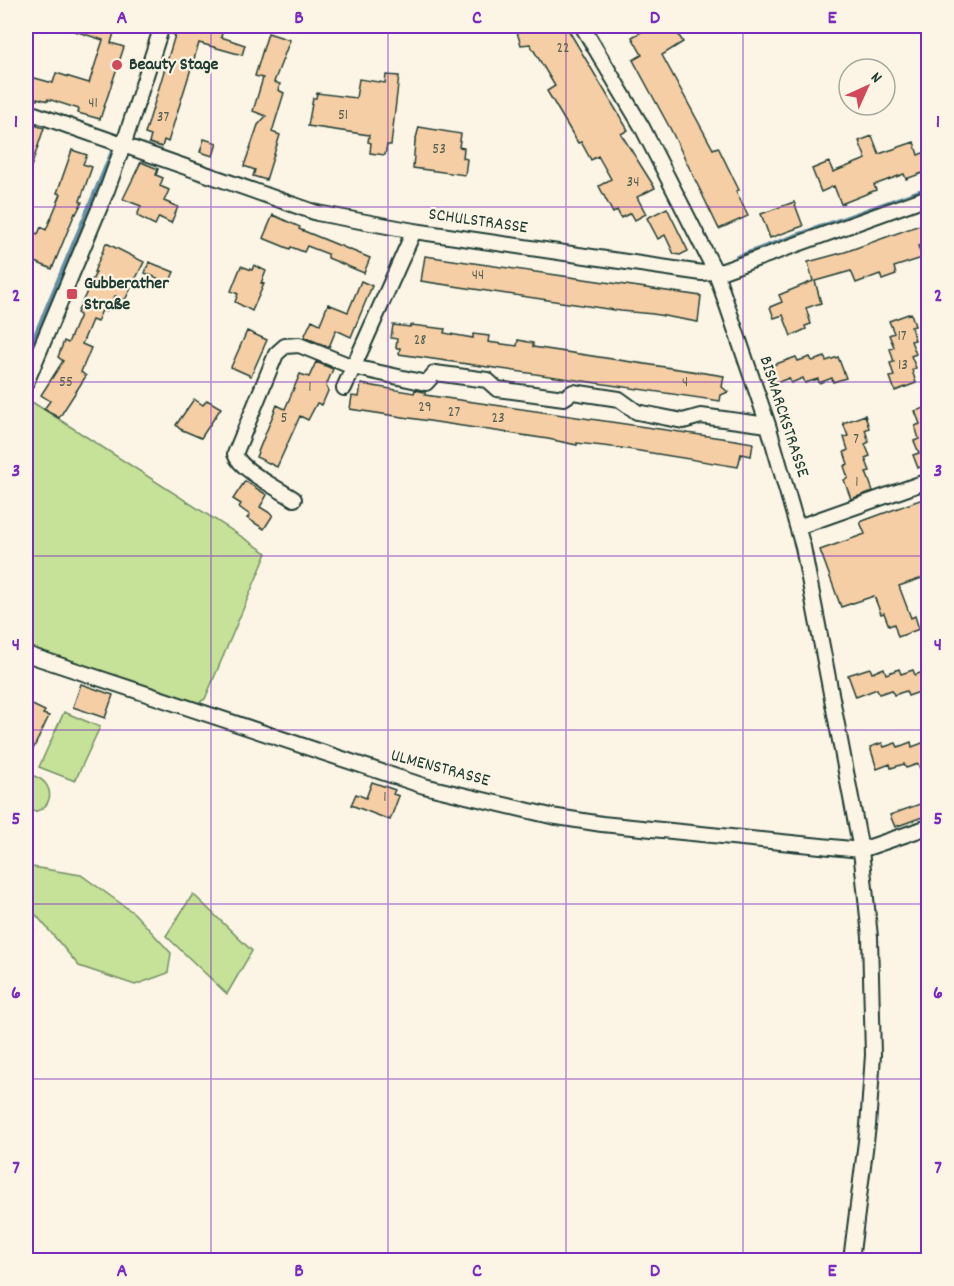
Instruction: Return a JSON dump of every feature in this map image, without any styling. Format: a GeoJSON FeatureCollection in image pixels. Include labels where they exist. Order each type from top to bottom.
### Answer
{"type":"FeatureCollection","features":[{"type":"Feature","properties":{"kind":"street"},"geometry":{"type":"LineString","coordinates":[[26,383],[123,146],[162,26]]}},
{"type":"Feature","properties":{"kind":"street","name":"BISMARCKSTRASSE"},"geometry":{"type":"LineString","coordinates":[[584,26],[642,128],[716,273],[768,425],[798,527],[861,850],[870,937],[873,1055],[868,1126],[851,1260]]}},
{"type":"Feature","properties":{"kind":"street","name":"SCHULSTRASSE"},"geometry":{"type":"LineString","coordinates":[[26,111],[317,213],[414,231],[688,271],[716,273],[928,197]]}},
{"type":"Feature","properties":{"kind":"street"},"geometry":{"type":"LineString","coordinates":[[344,388],[414,231]]}},
{"type":"Feature","properties":{"kind":"street"},"geometry":{"type":"LineString","coordinates":[[294,498],[241,464],[235,454],[268,370],[279,350],[291,344],[299,345],[353,367],[426,383],[435,373],[487,380],[497,389],[564,398],[573,392],[619,399],[637,412],[683,420],[701,416],[768,425]]}},
{"type":"Feature","properties":{"kind":"street"},"geometry":{"type":"LineString","coordinates":[[798,527],[928,481]]}},
{"type":"Feature","properties":{"kind":"street","name":"ULMENSTRASSE"},"geometry":{"type":"LineString","coordinates":[[26,654],[398,777],[551,816],[602,824],[861,850]]}},
{"type":"Feature","properties":{"kind":"street"},"geometry":{"type":"LineString","coordinates":[[861,850],[928,827]]}},
{"type":"Feature","properties":{"kind":"green space"},"geometry":{"type":"Polygon","coordinates":[[[29,400],[267,553],[205,699],[195,705],[26,649],[26,408],[29,400]]]}},
{"type":"Feature","properties":{"kind":"green space"},"geometry":{"type":"Polygon","coordinates":[[[64,712],[100,727],[75,781],[39,767],[64,712]]]}},
{"type":"Feature","properties":{"kind":"green space"},"geometry":{"type":"Polygon","coordinates":[[[34,776],[47,786],[49,798],[42,809],[26,811],[26,777],[34,776]]]}},
{"type":"Feature","properties":{"kind":"green space"},"geometry":{"type":"Polygon","coordinates":[[[26,866],[81,875],[134,913],[171,953],[168,973],[135,985],[79,966],[26,903],[26,866]]]}},
{"type":"Feature","properties":{"kind":"green space"},"geometry":{"type":"Polygon","coordinates":[[[193,894],[252,951],[227,994],[166,936],[193,894]]]}},
{"type":"Feature","properties":{"kind":"building"},"geometry":{"type":"Polygon","coordinates":[[[65,26],[116,26],[111,43],[124,47],[100,119],[78,113],[79,109],[48,99],[48,101],[37,98],[37,100],[26,96],[31,77],[53,83],[56,73],[89,83],[103,40],[65,28],[65,26]]]}},
{"type":"Feature","properties":{"kind":"building"},"geometry":{"type":"Polygon","coordinates":[[[171,26],[224,26],[221,37],[245,45],[242,55],[199,43],[168,142],[164,140],[162,147],[149,143],[151,136],[145,134],[175,35],[169,33],[171,26]]]}},
{"type":"Feature","properties":{"kind":"building"},"geometry":{"type":"Polygon","coordinates":[[[515,26],[566,26],[628,130],[621,134],[655,188],[637,197],[646,214],[635,220],[631,213],[621,218],[617,210],[613,213],[599,186],[611,179],[598,156],[591,160],[581,142],[578,143],[547,91],[555,86],[530,44],[521,45],[515,26]]]}},
{"type":"Feature","properties":{"kind":"building"},"geometry":{"type":"Polygon","coordinates":[[[652,26],[673,26],[683,42],[662,55],[713,149],[718,147],[739,190],[736,191],[748,216],[719,229],[671,130],[633,60],[642,55],[632,37],[652,26]]]}},
{"type":"Feature","properties":{"kind":"building"},"geometry":{"type":"Polygon","coordinates":[[[268,33],[290,40],[274,82],[280,84],[278,90],[284,93],[272,132],[280,135],[266,180],[253,176],[255,170],[244,166],[258,125],[266,116],[253,111],[263,78],[255,76],[268,33]]]}},
{"type":"Feature","properties":{"kind":"building"},"geometry":{"type":"Polygon","coordinates":[[[386,75],[399,76],[391,145],[387,145],[385,155],[370,153],[369,135],[308,126],[313,98],[316,98],[317,93],[356,98],[359,79],[385,83],[386,75]]]}},
{"type":"Feature","properties":{"kind":"building"},"geometry":{"type":"Polygon","coordinates":[[[28,123],[44,128],[28,176],[26,176],[26,130],[28,123]]]}},
{"type":"Feature","properties":{"kind":"building"},"geometry":{"type":"Polygon","coordinates":[[[419,127],[461,134],[459,147],[464,148],[463,158],[467,159],[465,175],[413,168],[419,127]]]}},
{"type":"Feature","properties":{"kind":"building"},"geometry":{"type":"Polygon","coordinates":[[[872,136],[879,154],[914,142],[918,155],[928,151],[928,171],[906,179],[904,174],[874,185],[876,190],[841,204],[834,186],[821,192],[812,169],[829,162],[833,172],[866,159],[859,141],[872,136]]]}},
{"type":"Feature","properties":{"kind":"building"},"geometry":{"type":"Polygon","coordinates":[[[204,139],[217,143],[213,156],[200,152],[204,139]]]}},
{"type":"Feature","properties":{"kind":"building"},"geometry":{"type":"Polygon","coordinates":[[[72,150],[87,155],[83,164],[92,167],[80,201],[82,202],[75,213],[52,269],[26,258],[26,229],[38,234],[41,227],[46,230],[61,194],[57,193],[72,150]]]}},
{"type":"Feature","properties":{"kind":"building"},"geometry":{"type":"Polygon","coordinates":[[[141,162],[158,169],[156,175],[163,178],[160,186],[169,190],[164,201],[178,207],[171,223],[159,217],[155,225],[137,216],[141,206],[123,199],[141,162]]]}},
{"type":"Feature","properties":{"kind":"building"},"geometry":{"type":"Polygon","coordinates":[[[794,202],[803,226],[770,238],[761,214],[794,202]]]}},
{"type":"Feature","properties":{"kind":"building"},"geometry":{"type":"Polygon","coordinates":[[[667,208],[688,251],[680,255],[674,254],[665,235],[658,239],[647,218],[667,208]]]}},
{"type":"Feature","properties":{"kind":"building"},"geometry":{"type":"Polygon","coordinates":[[[273,215],[300,227],[299,229],[370,258],[364,273],[328,258],[328,254],[307,246],[304,252],[263,238],[273,215]]]}},
{"type":"Feature","properties":{"kind":"building"},"geometry":{"type":"Polygon","coordinates":[[[928,222],[928,243],[918,246],[922,258],[894,267],[896,275],[882,280],[880,274],[856,283],[851,271],[815,281],[821,303],[806,308],[811,324],[791,336],[783,315],[774,318],[770,307],[782,302],[779,295],[813,281],[808,262],[845,252],[928,222]]]}},
{"type":"Feature","properties":{"kind":"building"},"geometry":{"type":"Polygon","coordinates":[[[106,243],[144,262],[125,300],[115,296],[106,312],[102,310],[97,322],[92,320],[82,344],[91,348],[81,372],[86,376],[59,418],[44,409],[50,401],[41,395],[63,361],[58,357],[64,341],[68,343],[80,315],[77,313],[96,272],[94,272],[106,243]]]}},
{"type":"Feature","properties":{"kind":"building"},"geometry":{"type":"Polygon","coordinates":[[[425,256],[701,296],[698,322],[421,281],[425,256]]]}},
{"type":"Feature","properties":{"kind":"building"},"geometry":{"type":"Polygon","coordinates":[[[149,262],[174,272],[169,283],[145,273],[149,262]]]}},
{"type":"Feature","properties":{"kind":"building"},"geometry":{"type":"Polygon","coordinates":[[[254,265],[266,271],[261,283],[264,284],[252,311],[235,302],[238,294],[231,291],[241,266],[252,270],[254,265]]]}},
{"type":"Feature","properties":{"kind":"building"},"geometry":{"type":"Polygon","coordinates":[[[361,281],[372,286],[351,337],[336,330],[329,347],[304,337],[312,320],[320,324],[328,304],[348,312],[361,281]]]}},
{"type":"Feature","properties":{"kind":"building"},"geometry":{"type":"Polygon","coordinates":[[[911,313],[915,326],[911,327],[915,340],[911,341],[916,354],[911,356],[916,368],[912,370],[916,383],[895,391],[890,377],[894,376],[890,363],[894,362],[890,349],[894,347],[889,335],[894,333],[889,321],[911,313]]]}},
{"type":"Feature","properties":{"kind":"building"},"geometry":{"type":"Polygon","coordinates":[[[393,325],[445,329],[444,333],[473,338],[473,334],[489,336],[488,342],[517,346],[518,340],[533,343],[533,347],[724,376],[722,387],[728,392],[721,395],[720,401],[399,354],[400,348],[396,348],[397,339],[391,338],[393,325]]]}},
{"type":"Feature","properties":{"kind":"building"},"geometry":{"type":"Polygon","coordinates":[[[247,331],[267,340],[251,376],[231,367],[247,331]]]}},
{"type":"Feature","properties":{"kind":"building"},"geometry":{"type":"Polygon","coordinates":[[[796,357],[798,361],[810,357],[812,361],[825,357],[826,361],[838,357],[846,378],[833,382],[832,378],[819,383],[818,379],[805,383],[803,378],[791,383],[789,378],[776,383],[770,366],[796,357]]]}},
{"type":"Feature","properties":{"kind":"building"},"geometry":{"type":"Polygon","coordinates":[[[316,362],[333,369],[322,405],[317,403],[308,420],[300,416],[277,467],[256,457],[277,405],[285,409],[300,374],[309,377],[316,362]]]}},
{"type":"Feature","properties":{"kind":"building"},"geometry":{"type":"Polygon","coordinates":[[[361,384],[414,393],[415,390],[425,392],[425,395],[753,443],[751,456],[741,454],[738,467],[621,448],[577,443],[577,445],[350,409],[352,396],[359,397],[361,384]]]}},
{"type":"Feature","properties":{"kind":"building"},"geometry":{"type":"Polygon","coordinates":[[[194,399],[203,405],[207,400],[221,408],[201,438],[176,425],[194,399]]]}},
{"type":"Feature","properties":{"kind":"building"},"geometry":{"type":"Polygon","coordinates":[[[928,407],[928,472],[926,472],[923,466],[918,468],[913,455],[919,453],[914,441],[919,439],[915,426],[920,424],[915,411],[928,407]]]}},
{"type":"Feature","properties":{"kind":"building"},"geometry":{"type":"Polygon","coordinates":[[[865,415],[869,428],[865,430],[869,442],[865,444],[870,456],[865,458],[870,471],[866,472],[873,491],[851,499],[844,480],[848,478],[844,466],[848,464],[844,452],[848,450],[844,437],[848,436],[843,423],[865,415]]]}},
{"type":"Feature","properties":{"kind":"building"},"geometry":{"type":"Polygon","coordinates":[[[245,481],[267,495],[260,507],[273,515],[264,529],[247,518],[250,515],[239,507],[241,504],[233,499],[245,481]]]}},
{"type":"Feature","properties":{"kind":"building"},"geometry":{"type":"Polygon","coordinates":[[[928,497],[928,576],[899,586],[911,618],[915,616],[919,629],[898,637],[894,624],[889,626],[874,596],[841,607],[820,550],[865,534],[860,522],[928,497]]]}},
{"type":"Feature","properties":{"kind":"building"},"geometry":{"type":"Polygon","coordinates":[[[870,668],[872,673],[884,668],[886,674],[899,669],[901,674],[913,670],[915,675],[928,670],[928,689],[908,696],[906,691],[894,695],[892,690],[879,694],[877,689],[856,697],[848,675],[870,668]]]}},
{"type":"Feature","properties":{"kind":"building"},"geometry":{"type":"Polygon","coordinates":[[[81,684],[113,695],[105,718],[73,707],[81,684]]]}},
{"type":"Feature","properties":{"kind":"building"},"geometry":{"type":"Polygon","coordinates":[[[26,702],[45,711],[43,714],[49,716],[26,764],[26,702]]]}},
{"type":"Feature","properties":{"kind":"building"},"geometry":{"type":"Polygon","coordinates":[[[911,742],[912,747],[925,742],[928,751],[928,788],[918,764],[906,768],[904,764],[891,768],[890,764],[877,769],[870,747],[882,743],[884,747],[896,743],[898,747],[911,742]]]}},
{"type":"Feature","properties":{"kind":"building"},"geometry":{"type":"Polygon","coordinates":[[[372,782],[395,790],[393,794],[399,796],[390,820],[351,805],[356,794],[366,798],[372,782]]]}},
{"type":"Feature","properties":{"kind":"building"},"geometry":{"type":"Polygon","coordinates":[[[928,801],[928,815],[895,827],[890,815],[928,801]]]}},
{"type":"Feature","properties":{"kind":"waterway"},"geometry":{"type":"LineString","coordinates":[[26,357],[115,145],[113,144]]}},
{"type":"Feature","properties":{"kind":"waterway"},"geometry":{"type":"LineString","coordinates":[[737,257],[928,188]]}},
{"type":"Feature","properties":{"kind":"place","name":"Beauty Stage"},"geometry":{"type":"Point","coordinates":[117,65]}},
{"type":"Feature","properties":{"kind":"place","name":"Gubberather Straße"},"geometry":{"type":"Point","coordinates":[72,294]}}]}
